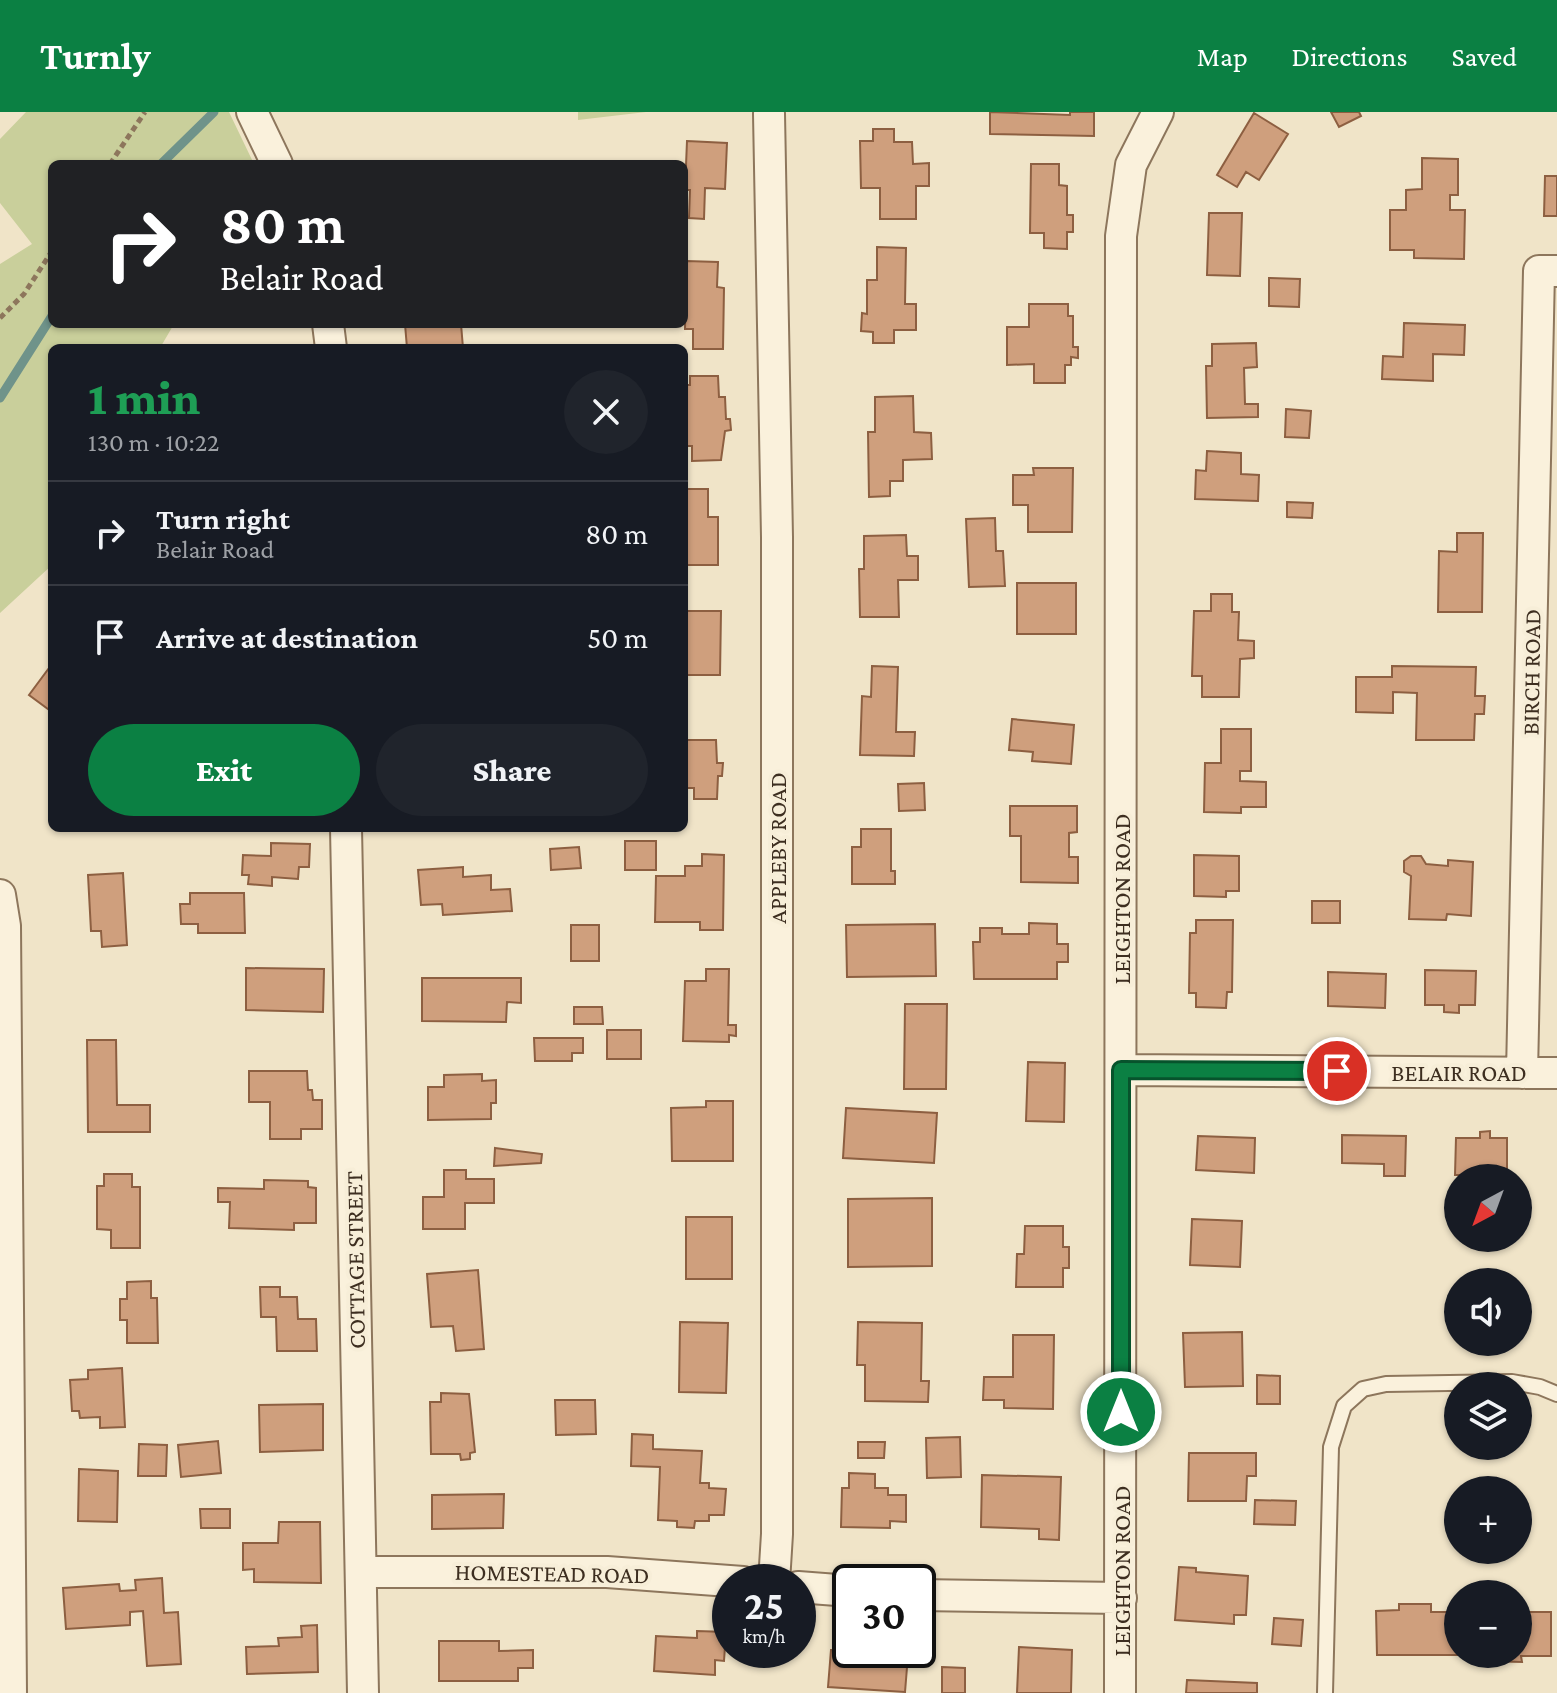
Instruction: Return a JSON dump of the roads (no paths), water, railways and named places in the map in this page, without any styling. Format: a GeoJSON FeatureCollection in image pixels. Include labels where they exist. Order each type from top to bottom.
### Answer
{"type":"FeatureCollection","features":[{"type":"Feature","properties":{"kind":"street"},"geometry":{"type":"LineString","coordinates":[[252,112],[275,160]]}},
{"type":"Feature","properties":{"kind":"street","name":"LEIGHTON ROAD"},"geometry":{"type":"LineString","coordinates":[[1120,1693],[1121,236],[1131,165],[1158,112]]}},
{"type":"Feature","properties":{"kind":"street","name":"APPLEBY ROAD"},"geometry":{"type":"LineString","coordinates":[[769,114],[777,537],[775,1564]]}},
{"type":"Feature","properties":{"kind":"street","name":"BIRCH ROAD"},"geometry":{"type":"LineString","coordinates":[[1522,1073],[1544,670],[1548,271]]}},
{"type":"Feature","properties":{"kind":"street","name":"COTTAGE STREET"},"geometry":{"type":"LineString","coordinates":[[346,832],[363,1693]]}},
{"type":"Feature","properties":{"kind":"street"},"geometry":{"type":"LineString","coordinates":[[0,895],[5,926],[11,1693]]}},
{"type":"Feature","properties":{"kind":"street","name":"BELAIR ROAD"},"geometry":{"type":"LineString","coordinates":[[1121,1070],[1557,1073]]}},
{"type":"Feature","properties":{"kind":"street","name":"HOMESTEAD ROAD"},"geometry":{"type":"LineString","coordinates":[[361,1572],[577,1571],[712,1580]]}},
{"type":"Feature","properties":{"kind":"street"},"geometry":{"type":"LineString","coordinates":[[936,1595],[1121,1598]]}},
{"type":"Feature","properties":{"kind":"lane"},"geometry":{"type":"LineString","coordinates":[[1325,1693],[1331,1447],[1344,1406],[1363,1389],[1386,1384],[1512,1382],[1557,1394]]}},
{"type":"Feature","properties":{"kind":"waterway"},"geometry":{"type":"LineString","coordinates":[[165,160],[214,112]]}},
{"type":"Feature","properties":{"kind":"waterway"},"geometry":{"type":"LineString","coordinates":[[0,398],[48,322]]}}]}
